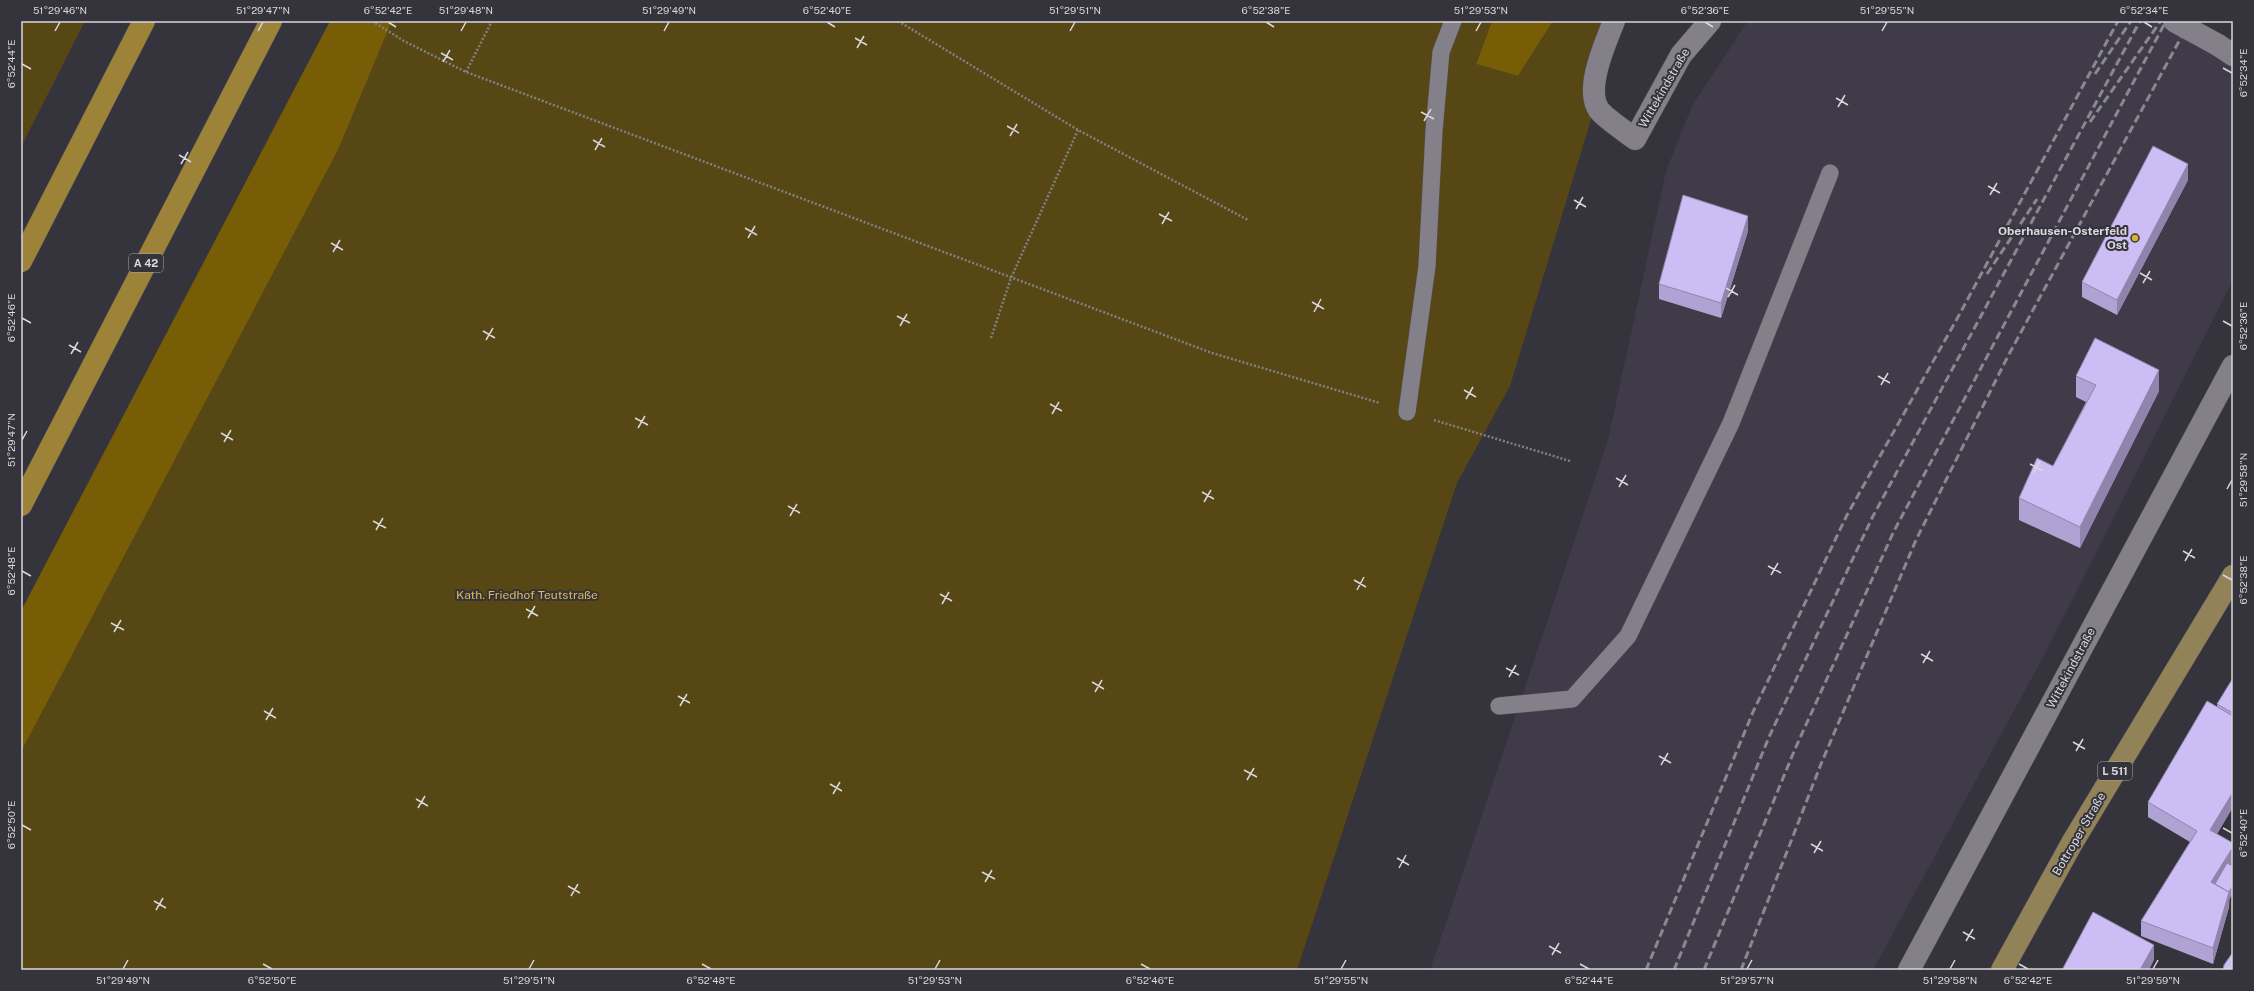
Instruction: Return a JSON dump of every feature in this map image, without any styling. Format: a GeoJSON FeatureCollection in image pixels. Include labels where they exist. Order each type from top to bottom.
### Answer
{"type":"FeatureCollection","features":[{"type":"Feature","properties":{"kind":"highway"},"geometry":{"type":"LineString","coordinates":[[21,261],[144,21]]}},
{"type":"Feature","properties":{"kind":"highway","name":"A 42"},"geometry":{"type":"LineString","coordinates":[[21,505],[271,21]]}},
{"type":"Feature","properties":{"kind":"main road","name":"Bottroper Straße"},"geometry":{"type":"LineString","coordinates":[[2002,970],[2072,843],[2233,576]]}},
{"type":"Feature","properties":{"kind":"street","name":"Wittekindstraße"},"geometry":{"type":"LineString","coordinates":[[1614,21],[1598,62],[1595,97],[1598,110],[1635,139],[1681,55],[1710,21]]}},
{"type":"Feature","properties":{"kind":"street"},"geometry":{"type":"LineString","coordinates":[[2174,21],[2226,50]]}},
{"type":"Feature","properties":{"kind":"street","name":"Wittekindstraße"},"geometry":{"type":"LineString","coordinates":[[1909,970],[2233,366]]}},
{"type":"Feature","properties":{"kind":"lane"},"geometry":{"type":"LineString","coordinates":[[1407,412],[1427,266],[1434,131],[1441,52],[1453,21]]}},
{"type":"Feature","properties":{"kind":"lane"},"geometry":{"type":"LineString","coordinates":[[1499,706],[1572,699],[1628,636],[1731,423],[1830,173]]}},
{"type":"Feature","properties":{"kind":"path"},"geometry":{"type":"LineString","coordinates":[[372,21],[404,41],[466,72],[1212,353],[1570,461]]}},
{"type":"Feature","properties":{"kind":"path"},"geometry":{"type":"LineString","coordinates":[[466,72],[492,21]]}},
{"type":"Feature","properties":{"kind":"path"},"geometry":{"type":"LineString","coordinates":[[898,21],[1078,130],[1248,220]]}},
{"type":"Feature","properties":{"kind":"path"},"geometry":{"type":"LineString","coordinates":[[991,338],[1011,278],[1078,130]]}},
{"type":"Feature","properties":{"kind":"shaded area"},"geometry":{"type":"Polygon","coordinates":[[[330,21],[392,21],[338,150],[21,752],[21,611],[330,21]]]}},
{"type":"Feature","properties":{"kind":"shaded area"},"geometry":{"type":"Polygon","coordinates":[[[1492,21],[1553,21],[1518,76],[1476,64],[1492,21]]]}},
{"type":"Feature","properties":{"kind":"shaded area"},"geometry":{"type":"Polygon","coordinates":[[[1750,21],[2164,21],[2206,44],[2233,68],[2233,280],[2047,650],[1873,970],[1430,970],[1608,440],[1666,171],[1692,106],[1745,25],[1750,21]]]}},
{"type":"Feature","properties":{"kind":"green space"},"geometry":{"type":"Polygon","coordinates":[[[21,21],[85,21],[21,147],[21,21]]]}},
{"type":"Feature","properties":{"kind":"green space","name":"Kath. Friedhof Teutstraße"},"geometry":{"type":"Polygon","coordinates":[[[392,21],[1492,21],[1476,64],[1518,76],[1553,21],[1621,21],[1510,386],[1457,483],[1297,970],[21,970],[21,752],[338,150],[392,21]]]}},
{"type":"Feature","properties":{"kind":"building","name":"Oberhausen-Osterfeld Ost"},"geometry":{"type":"Polygon","coordinates":[[[2153,146],[2188,164],[2117,300],[2082,282],[2153,146]]]}},
{"type":"Feature","properties":{"kind":"building"},"geometry":{"type":"Polygon","coordinates":[[[1683,195],[1748,216],[1721,303],[1659,284],[1683,195]]]}},
{"type":"Feature","properties":{"kind":"building"},"geometry":{"type":"Polygon","coordinates":[[[2095,338],[2159,370],[2080,527],[2019,498],[2037,458],[2053,466],[2096,385],[2076,376],[2095,338]]]}},
{"type":"Feature","properties":{"kind":"building"},"geometry":{"type":"Polygon","coordinates":[[[2233,678],[2233,713],[2217,704],[2233,678]]]}},
{"type":"Feature","properties":{"kind":"building"},"geometry":{"type":"Polygon","coordinates":[[[2207,701],[2233,716],[2233,792],[2210,830],[2233,843],[2233,847],[2211,882],[2229,892],[2213,948],[2141,921],[2197,831],[2148,802],[2207,701]]]}},
{"type":"Feature","properties":{"kind":"building"},"geometry":{"type":"Polygon","coordinates":[[[2227,863],[2233,866],[2233,885],[2229,892],[2215,884],[2227,863]]]}},
{"type":"Feature","properties":{"kind":"building"},"geometry":{"type":"Polygon","coordinates":[[[2093,912],[2154,945],[2140,970],[2062,970],[2093,912]]]}},
{"type":"Feature","properties":{"kind":"building"},"geometry":{"type":"Polygon","coordinates":[[[2233,952],[2233,970],[2223,970],[2224,965],[2233,952]]]}},
{"type":"Feature","properties":{"kind":"railway"},"geometry":{"type":"LineString","coordinates":[[1646,970],[1753,712],[1847,515],[1958,317],[2118,21]]}},
{"type":"Feature","properties":{"kind":"railway"},"geometry":{"type":"LineString","coordinates":[[2095,74],[2131,21]]}},
{"type":"Feature","properties":{"kind":"railway"},"geometry":{"type":"LineString","coordinates":[[1674,970],[1769,737],[1872,518],[2140,21]]}},
{"type":"Feature","properties":{"kind":"railway"},"geometry":{"type":"LineString","coordinates":[[1704,970],[1795,749],[1894,531],[2166,21]]}},
{"type":"Feature","properties":{"kind":"railway"},"geometry":{"type":"LineString","coordinates":[[1741,970],[1821,764],[1916,540],[2008,356],[2190,21]]}},
{"type":"Feature","properties":{"kind":"railway"},"geometry":{"type":"LineString","coordinates":[[2090,122],[2160,22]]}},
{"type":"Feature","properties":{"kind":"railway"},"geometry":{"type":"LineString","coordinates":[[1987,274],[2037,199]]}},
{"type":"Feature","properties":{"kind":"place","name":"Oberhausen-Osterfeld Ost"},"geometry":{"type":"Point","coordinates":[2135,238]}}]}
